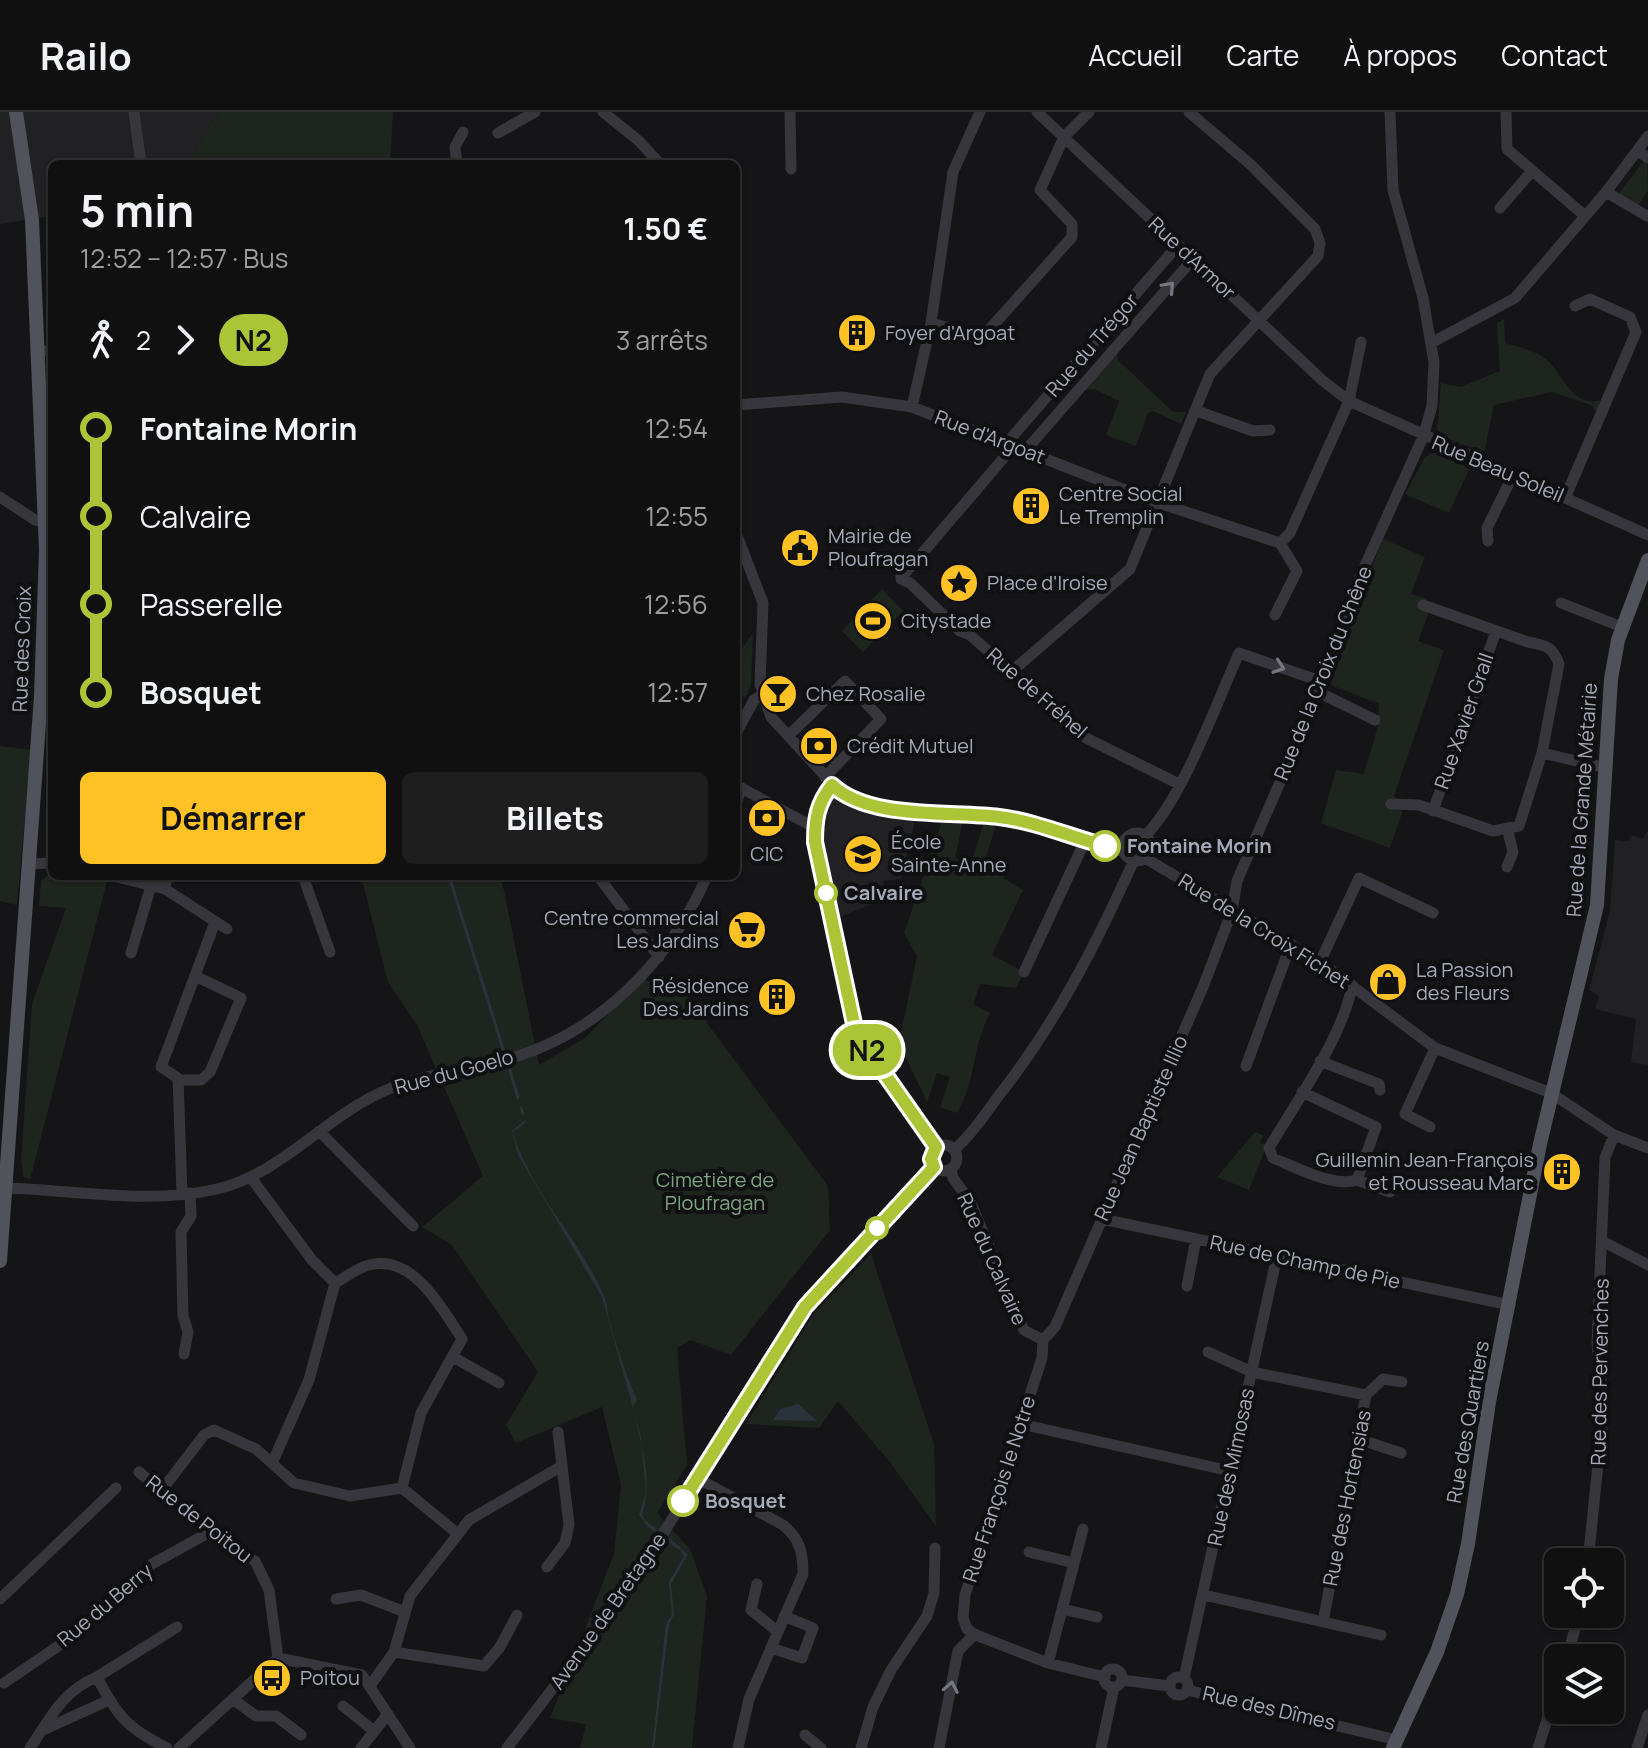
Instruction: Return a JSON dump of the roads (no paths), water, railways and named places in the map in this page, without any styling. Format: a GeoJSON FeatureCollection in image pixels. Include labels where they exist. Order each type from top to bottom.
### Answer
{"type":"FeatureCollection","features":[{"type":"Feature","properties":{"kind":"main road","name":"Rue des Croix"},"geometry":{"type":"LineString","coordinates":[[16,112],[32,220],[36,351],[48,541]]}},
{"type":"Feature","properties":{"kind":"main road","name":"Rue de la Grande Métairie"},"geometry":{"type":"LineString","coordinates":[[1551,1093],[1597,905],[1611,679],[1622,627],[1648,560]]}},
{"type":"Feature","properties":{"kind":"main road","name":"Rue des Croix"},"geometry":{"type":"LineString","coordinates":[[0,1261],[48,566]]}},
{"type":"Feature","properties":{"kind":"main road","name":"Rue des Quartiers"},"geometry":{"type":"LineString","coordinates":[[1395,1744],[1437,1652],[1457,1594],[1551,1093]]}},
{"type":"Feature","properties":{"kind":"street"},"geometry":{"type":"LineString","coordinates":[[134,112],[140,160]]}},
{"type":"Feature","properties":{"kind":"street"},"geometry":{"type":"LineString","coordinates":[[498,133],[535,112]]}},
{"type":"Feature","properties":{"kind":"street"},"geometry":{"type":"LineString","coordinates":[[603,112],[639,141],[656,160]]}},
{"type":"Feature","properties":{"kind":"street"},"geometry":{"type":"LineString","coordinates":[[790,112],[791,169]]}},
{"type":"Feature","properties":{"kind":"street"},"geometry":{"type":"LineString","coordinates":[[912,407],[931,323],[953,172],[980,112]]}},
{"type":"Feature","properties":{"kind":"street","name":"Rue d'Armor"},"geometry":{"type":"LineString","coordinates":[[1037,112],[1258,320],[1349,401]]}},
{"type":"Feature","properties":{"kind":"street"},"geometry":{"type":"LineString","coordinates":[[931,323],[979,336],[988,331],[1072,237],[1072,224],[1040,190],[1064,137],[1089,112]]}},
{"type":"Feature","properties":{"kind":"street"},"geometry":{"type":"LineString","coordinates":[[1011,672],[1126,574],[1210,374],[1318,256],[1320,243],[1315,229],[1250,164],[1189,112]]}},
{"type":"Feature","properties":{"kind":"street","name":"Rue de la Croix du Chêne"},"geometry":{"type":"LineString","coordinates":[[1232,911],[1237,881],[1358,581],[1423,437],[1435,386],[1423,298],[1393,190],[1390,112]]}},
{"type":"Feature","properties":{"kind":"street"},"geometry":{"type":"LineString","coordinates":[[1506,112],[1507,149],[1585,216]]}},
{"type":"Feature","properties":{"kind":"street"},"geometry":{"type":"LineString","coordinates":[[457,160],[455,147],[463,132]]}},
{"type":"Feature","properties":{"kind":"street"},"geometry":{"type":"LineString","coordinates":[[1431,343],[1515,298],[1606,192],[1643,154],[1648,136]]}},
{"type":"Feature","properties":{"kind":"street"},"geometry":{"type":"LineString","coordinates":[[1500,208],[1532,171]]}},
{"type":"Feature","properties":{"kind":"street"},"geometry":{"type":"LineString","coordinates":[[1606,192],[1647,216]]}},
{"type":"Feature","properties":{"kind":"street","name":"Rue du Trégor"},"geometry":{"type":"LineString","coordinates":[[908,577],[1009,446],[1178,245]]}},
{"type":"Feature","properties":{"kind":"street","name":"Rue du Trégor"},"geometry":{"type":"LineString","coordinates":[[1025,451],[1193,259]]}},
{"type":"Feature","properties":{"kind":"street"},"geometry":{"type":"LineString","coordinates":[[1565,498],[1636,332],[1630,317],[1590,299],[1575,306]]}},
{"type":"Feature","properties":{"kind":"street"},"geometry":{"type":"LineString","coordinates":[[1275,615],[1297,571],[1280,543],[1290,533],[1349,401],[1361,342]]}},
{"type":"Feature","properties":{"kind":"street"},"geometry":{"type":"LineString","coordinates":[[36,351],[48,351]]}},
{"type":"Feature","properties":{"kind":"street","name":"Rue d'Argoat"},"geometry":{"type":"LineString","coordinates":[[740,405],[842,397],[912,407],[1156,502],[1280,543]]}},
{"type":"Feature","properties":{"kind":"street","name":"Rue Beau Soleil"},"geometry":{"type":"LineString","coordinates":[[1349,401],[1423,437],[1648,535]]}},
{"type":"Feature","properties":{"kind":"street"},"geometry":{"type":"LineString","coordinates":[[1197,411],[1253,431],[1270,430]]}},
{"type":"Feature","properties":{"kind":"street"},"geometry":{"type":"LineString","coordinates":[[1488,541],[1487,528],[1513,475]]}},
{"type":"Feature","properties":{"kind":"street"},"geometry":{"type":"LineString","coordinates":[[0,497],[35,520],[46,523]]}},
{"type":"Feature","properties":{"kind":"street"},"geometry":{"type":"LineString","coordinates":[[740,543],[763,603],[760,684],[771,717],[828,781]]}},
{"type":"Feature","properties":{"kind":"street","name":"Rue de Fréhel"},"geometry":{"type":"LineString","coordinates":[[908,577],[960,631],[970,635],[1086,738],[1179,784]]}},
{"type":"Feature","properties":{"kind":"street"},"geometry":{"type":"LineString","coordinates":[[1561,603],[1622,627]]}},
{"type":"Feature","properties":{"kind":"street"},"geometry":{"type":"LineString","coordinates":[[1391,804],[1419,805],[1493,831],[1519,826],[1542,753],[1559,664],[1555,652],[1546,645],[1423,605]]}},
{"type":"Feature","properties":{"kind":"street","name":"Rue Xavier Grall"},"geometry":{"type":"LineString","coordinates":[[1433,811],[1496,631]]}},
{"type":"Feature","properties":{"kind":"street"},"geometry":{"type":"LineString","coordinates":[[1135,857],[1124,843],[1129,836],[1145,836],[1155,826],[1179,784],[1239,653],[1318,686],[1375,720]]}},
{"type":"Feature","properties":{"kind":"street"},"geometry":{"type":"LineString","coordinates":[[788,736],[845,681],[881,719],[828,781],[815,828],[856,1033],[936,1147]]}},
{"type":"Feature","properties":{"kind":"street"},"geometry":{"type":"LineString","coordinates":[[740,726],[754,700],[763,694]]}},
{"type":"Feature","properties":{"kind":"street"},"geometry":{"type":"LineString","coordinates":[[1542,753],[1607,768]]}},
{"type":"Feature","properties":{"kind":"street","name":"Rue de la Croix Fichet"},"geometry":{"type":"LineString","coordinates":[[828,781],[862,802],[933,814],[1001,817],[1135,857],[1320,962],[1435,1048],[1551,1093],[1614,1135],[1648,1148]]}},
{"type":"Feature","properties":{"kind":"street"},"geometry":{"type":"LineString","coordinates":[[740,787],[815,828]]}},
{"type":"Feature","properties":{"kind":"street"},"geometry":{"type":"LineString","coordinates":[[1507,828],[1513,852],[1507,867]]}},
{"type":"Feature","properties":{"kind":"street"},"geometry":{"type":"LineString","coordinates":[[954,1150],[943,1144],[936,1147],[931,1159],[934,1167],[942,1171],[951,1169],[956,1162],[954,1150],[1022,1066],[1087,964],[1135,857],[1151,847],[1145,836]]}},
{"type":"Feature","properties":{"kind":"street"},"geometry":{"type":"LineString","coordinates":[[1024,972],[1085,841]]}},
{"type":"Feature","properties":{"kind":"street"},"geometry":{"type":"LineString","coordinates":[[29,864],[48,863]]}},
{"type":"Feature","properties":{"kind":"street"},"geometry":{"type":"LineString","coordinates":[[1320,962],[1359,878],[1433,913]]}},
{"type":"Feature","properties":{"kind":"street"},"geometry":{"type":"LineString","coordinates":[[128,880],[151,886],[166,882],[227,929]]}},
{"type":"Feature","properties":{"kind":"street"},"geometry":{"type":"LineString","coordinates":[[304,880],[330,952]]}},
{"type":"Feature","properties":{"kind":"street"},"geometry":{"type":"LineString","coordinates":[[601,880],[659,957]]}},
{"type":"Feature","properties":{"kind":"street","name":"Rue du Goelo"},"geometry":{"type":"LineString","coordinates":[[5,1188],[163,1197],[216,1190],[252,1179],[319,1131],[384,1091],[553,1043],[591,1023],[659,957],[692,910],[705,880]]}},
{"type":"Feature","properties":{"kind":"street"},"geometry":{"type":"LineString","coordinates":[[131,953],[151,886]]}},
{"type":"Feature","properties":{"kind":"street","name":"Rue Jean Baptiste Illio"},"geometry":{"type":"LineString","coordinates":[[1043,1340],[1055,1327],[1203,987],[1232,911]]}},
{"type":"Feature","properties":{"kind":"street"},"geometry":{"type":"LineString","coordinates":[[195,976],[241,998],[210,1072],[201,1080],[178,1080],[161,1067],[215,922]]}},
{"type":"Feature","properties":{"kind":"street"},"geometry":{"type":"LineString","coordinates":[[1246,1066],[1291,944]]}},
{"type":"Feature","properties":{"kind":"street"},"geometry":{"type":"LineString","coordinates":[[1352,985],[1320,1061],[1269,1148],[1273,1158],[1313,1173],[1350,1182],[1357,1180],[1390,1192]]}},
{"type":"Feature","properties":{"kind":"street"},"geometry":{"type":"LineString","coordinates":[[1430,1127],[1405,1114],[1435,1048]]}},
{"type":"Feature","properties":{"kind":"street"},"geometry":{"type":"LineString","coordinates":[[1320,1061],[1379,1084],[1380,1090]]}},
{"type":"Feature","properties":{"kind":"street"},"geometry":{"type":"LineString","coordinates":[[178,1080],[186,1193],[191,1216],[181,1232],[183,1316],[188,1332],[184,1354]]}},
{"type":"Feature","properties":{"kind":"street"},"geometry":{"type":"LineString","coordinates":[[1302,1092],[1376,1127],[1357,1180]]}},
{"type":"Feature","properties":{"kind":"street"},"geometry":{"type":"LineString","coordinates":[[319,1131],[413,1226]]}},
{"type":"Feature","properties":{"kind":"street","name":"Rue des Pervenches"},"geometry":{"type":"LineString","coordinates":[[1589,1548],[1604,1405],[1597,1343],[1604,1242],[1605,1158],[1614,1135]]}},
{"type":"Feature","properties":{"kind":"street","name":"Avenue de Bretagne"},"geometry":{"type":"LineString","coordinates":[[507,1748],[587,1644],[805,1307],[934,1167]]}},
{"type":"Feature","properties":{"kind":"street","name":"Rue du Calvaire"},"geometry":{"type":"LineString","coordinates":[[951,1169],[953,1178],[970,1201],[1024,1330],[1043,1340]]}},
{"type":"Feature","properties":{"kind":"street"},"geometry":{"type":"LineString","coordinates":[[252,1179],[312,1260],[335,1283]]}},
{"type":"Feature","properties":{"kind":"street","name":"Rue de Champ de Pie"},"geometry":{"type":"LineString","coordinates":[[1102,1219],[1510,1305]]}},
{"type":"Feature","properties":{"kind":"street"},"geometry":{"type":"LineString","coordinates":[[1187,1286],[1196,1239]]}},
{"type":"Feature","properties":{"kind":"street"},"geometry":{"type":"LineString","coordinates":[[1604,1242],[1648,1265]]}},
{"type":"Feature","properties":{"kind":"street","name":"Rue des Mimosas"},"geometry":{"type":"LineString","coordinates":[[1185,1684],[1277,1256]]}},
{"type":"Feature","properties":{"kind":"street"},"geometry":{"type":"LineString","coordinates":[[273,1461],[309,1380],[335,1283],[369,1265],[383,1264],[415,1278],[427,1288],[462,1339],[421,1413],[402,1488]]}},
{"type":"Feature","properties":{"kind":"street","name":"Rue François le Notre"},"geometry":{"type":"LineString","coordinates":[[976,1634],[967,1629],[963,1618],[965,1595],[1043,1354],[1043,1340]]}},
{"type":"Feature","properties":{"kind":"street","name":"Rue des Hortensias"},"geometry":{"type":"LineString","coordinates":[[1208,1352],[1252,1372],[1366,1395],[1323,1622]]}},
{"type":"Feature","properties":{"kind":"street"},"geometry":{"type":"LineString","coordinates":[[453,1357],[499,1383]]}},
{"type":"Feature","properties":{"kind":"street"},"geometry":{"type":"LineString","coordinates":[[1366,1395],[1383,1379],[1402,1382]]}},
{"type":"Feature","properties":{"kind":"street"},"geometry":{"type":"LineString","coordinates":[[1021,1424],[1230,1471]]}},
{"type":"Feature","properties":{"kind":"street"},"geometry":{"type":"LineString","coordinates":[[162,1490],[204,1435],[214,1430],[256,1449],[294,1483],[350,1496],[402,1488],[458,1534]]}},
{"type":"Feature","properties":{"kind":"street"},"geometry":{"type":"LineString","coordinates":[[547,1567],[565,1543],[569,1525],[558,1432]]}},
{"type":"Feature","properties":{"kind":"street"},"geometry":{"type":"LineString","coordinates":[[1358,1439],[1401,1453]]}},
{"type":"Feature","properties":{"kind":"street"},"geometry":{"type":"LineString","coordinates":[[370,1686],[394,1652],[410,1596],[469,1520],[560,1467]]}},
{"type":"Feature","properties":{"kind":"street","name":"Rue de Poitou"},"geometry":{"type":"LineString","coordinates":[[139,1472],[210,1532],[255,1561],[264,1576],[278,1658]]}},
{"type":"Feature","properties":{"kind":"street"},"geometry":{"type":"LineString","coordinates":[[697,1478],[795,1535],[803,1553],[803,1574],[749,1699],[738,1748]]}},
{"type":"Feature","properties":{"kind":"street"},"geometry":{"type":"LineString","coordinates":[[0,1599],[116,1488]]}},
{"type":"Feature","properties":{"kind":"street"},"geometry":{"type":"LineString","coordinates":[[1048,1663],[1083,1529]]}},
{"type":"Feature","properties":{"kind":"street","name":"Rue du Berry"},"geometry":{"type":"LineString","coordinates":[[4,1683],[73,1636],[152,1564],[210,1532]]}},
{"type":"Feature","properties":{"kind":"street"},"geometry":{"type":"LineString","coordinates":[[861,1748],[873,1707],[891,1670],[927,1616],[934,1593],[935,1548]]}},
{"type":"Feature","properties":{"kind":"street"},"geometry":{"type":"LineString","coordinates":[[1029,1552],[1074,1563]]}},
{"type":"Feature","properties":{"kind":"street"},"geometry":{"type":"LineString","coordinates":[[757,1584],[751,1610],[778,1632]]}},
{"type":"Feature","properties":{"kind":"street"},"geometry":{"type":"LineString","coordinates":[[336,1599],[361,1595],[405,1612]]}},
{"type":"Feature","properties":{"kind":"street"},"geometry":{"type":"LineString","coordinates":[[1204,1595],[1381,1635]]}},
{"type":"Feature","properties":{"kind":"street"},"geometry":{"type":"LineString","coordinates":[[1062,1609],[1097,1617]]}},
{"type":"Feature","properties":{"kind":"street"},"geometry":{"type":"LineString","coordinates":[[362,1675],[394,1652],[484,1666],[500,1647],[517,1615]]}},
{"type":"Feature","properties":{"kind":"street"},"geometry":{"type":"LineString","coordinates":[[771,1648],[802,1658],[813,1628],[784,1616]]}},
{"type":"Feature","properties":{"kind":"street"},"geometry":{"type":"LineString","coordinates":[[30,1748],[55,1706],[84,1682],[177,1627]]}},
{"type":"Feature","properties":{"kind":"street"},"geometry":{"type":"LineString","coordinates":[[939,1748],[958,1651],[976,1634],[1048,1663],[1105,1677],[1106,1683],[1118,1684],[1101,1748]]}},
{"type":"Feature","properties":{"kind":"street"},"geometry":{"type":"LineString","coordinates":[[179,1748],[278,1658],[362,1675],[410,1748]]}},
{"type":"Feature","properties":{"kind":"street"},"geometry":{"type":"LineString","coordinates":[[97,1677],[118,1716],[137,1733],[167,1748]]}},
{"type":"Feature","properties":{"kind":"street","name":"Rue des Dîmes"},"geometry":{"type":"LineString","coordinates":[[1118,1684],[1169,1686],[1176,1695],[1185,1684],[1395,1744]]}},
{"type":"Feature","properties":{"kind":"street"},"geometry":{"type":"LineString","coordinates":[[233,1699],[256,1716],[276,1716],[301,1735]]}},
{"type":"Feature","properties":{"kind":"street"},"geometry":{"type":"LineString","coordinates":[[42,1731],[109,1700]]}},
{"type":"Feature","properties":{"kind":"street"},"geometry":{"type":"LineString","coordinates":[[343,1706],[374,1731]]}},
{"type":"Feature","properties":{"kind":"street"},"geometry":{"type":"LineString","coordinates":[[361,1748],[388,1714]]}},
{"type":"Feature","properties":{"kind":"street"},"geometry":{"type":"LineString","coordinates":[[1637,1748],[1648,1715]]}},
{"type":"Feature","properties":{"kind":"street"},"geometry":{"type":"LineString","coordinates":[[1538,1748],[1546,1724]]}},
{"type":"Feature","properties":{"kind":"street"},"geometry":{"type":"LineString","coordinates":[[805,1735],[821,1748]]}},
{"type":"Feature","properties":{"kind":"waterway"},"geometry":{"type":"LineString","coordinates":[[450,880],[504,1052]]}},
{"type":"Feature","properties":{"kind":"waterway"},"geometry":{"type":"LineString","coordinates":[[509,1067],[518,1098]]}},
{"type":"Feature","properties":{"kind":"waterway"},"geometry":{"type":"LineString","coordinates":[[521,1108],[523,1114]]}},
{"type":"Feature","properties":{"kind":"waterway"},"geometry":{"type":"LineString","coordinates":[[646,1523],[655,1530]]}},
{"type":"Feature","properties":{"kind":"waterway"},"geometry":{"type":"LineString","coordinates":[[669,1540],[679,1548]]}},
{"type":"Feature","properties":{"kind":"place","name":"Foyer d'Argoat"},"geometry":{"type":"Point","coordinates":[857,333]}},
{"type":"Feature","properties":{"kind":"place","name":"Centre Social Le Tremplin"},"geometry":{"type":"Point","coordinates":[1031,506]}},
{"type":"Feature","properties":{"kind":"place","name":"Mairie de Ploufragan"},"geometry":{"type":"Point","coordinates":[800,548]}},
{"type":"Feature","properties":{"kind":"place","name":"Place d'Iroise"},"geometry":{"type":"Point","coordinates":[959,583]}},
{"type":"Feature","properties":{"kind":"place","name":"Citystade"},"geometry":{"type":"Point","coordinates":[873,621]}},
{"type":"Feature","properties":{"kind":"place","name":"Chez Rosalie"},"geometry":{"type":"Point","coordinates":[778,694]}},
{"type":"Feature","properties":{"kind":"place","name":"Crédit Mutuel"},"geometry":{"type":"Point","coordinates":[819,746]}},
{"type":"Feature","properties":{"kind":"place","name":"CIC"},"geometry":{"type":"Point","coordinates":[767,818]}},
{"type":"Feature","properties":{"kind":"place","name":"Fontaine Morin"},"geometry":{"type":"Point","coordinates":[1105,846]}},
{"type":"Feature","properties":{"kind":"place","name":"École Sainte-Anne"},"geometry":{"type":"Point","coordinates":[863,854]}},
{"type":"Feature","properties":{"kind":"place","name":"Calvaire"},"geometry":{"type":"Point","coordinates":[826,893]}},
{"type":"Feature","properties":{"kind":"place","name":"Centre commercial Les Jardins"},"geometry":{"type":"Point","coordinates":[747,930]}},
{"type":"Feature","properties":{"kind":"place","name":"La Passion des Fleurs"},"geometry":{"type":"Point","coordinates":[1388,982]}},
{"type":"Feature","properties":{"kind":"place","name":"Résidence Des Jardins"},"geometry":{"type":"Point","coordinates":[777,997]}},
{"type":"Feature","properties":{"kind":"place","name":"Guillemin Jean-François et Rousseau Marc"},"geometry":{"type":"Point","coordinates":[1562,1172]}},
{"type":"Feature","properties":{"kind":"place","name":"Bosquet"},"geometry":{"type":"Point","coordinates":[683,1501]}},
{"type":"Feature","properties":{"kind":"place","name":"Poitou"},"geometry":{"type":"Point","coordinates":[272,1678]}},
{"type":"Feature","properties":{"kind":"park label","name":"Cimetière de Ploufragan"},"geometry":{"type":"Point","coordinates":[715,1192]}}]}
